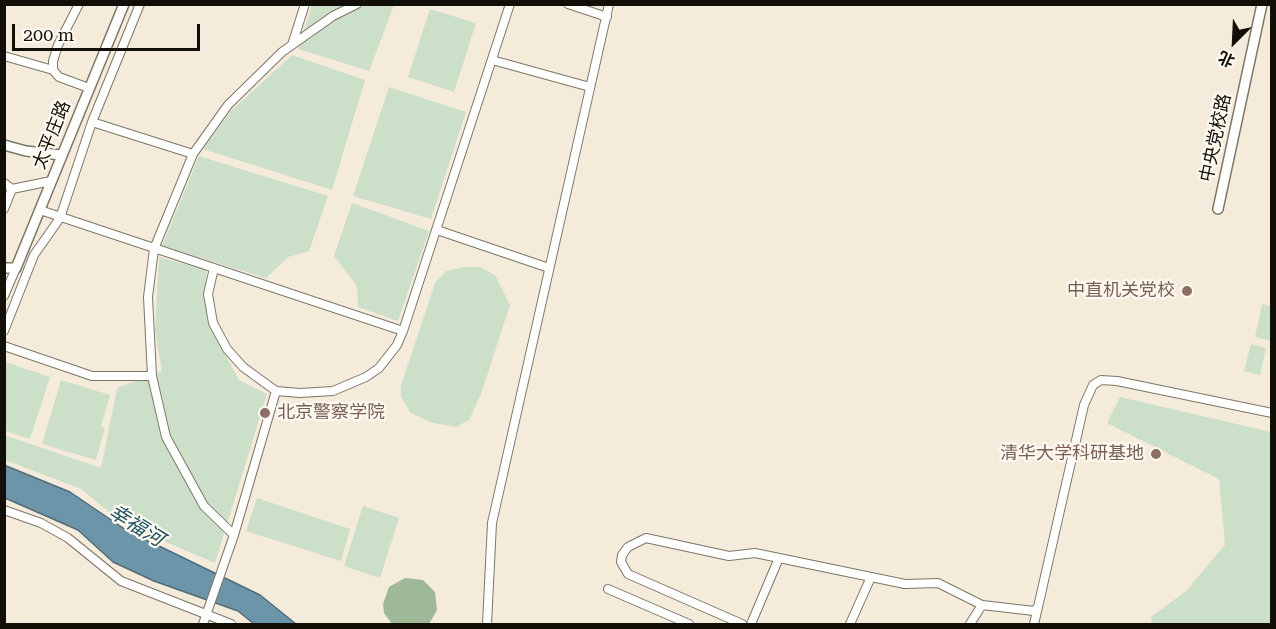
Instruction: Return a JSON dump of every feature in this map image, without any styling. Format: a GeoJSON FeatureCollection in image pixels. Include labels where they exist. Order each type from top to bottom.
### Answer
{"type":"FeatureCollection","features":[{"type":"Feature","properties":{"kind":"street"},"geometry":{"type":"LineString","coordinates":[[53,70],[52,61],[58,45],[79,4]]}},
{"type":"Feature","properties":{"kind":"street","name":"太平庄路"},"geometry":{"type":"LineString","coordinates":[[16,268],[124,4]]}},
{"type":"Feature","properties":{"kind":"street"},"geometry":{"type":"LineString","coordinates":[[4,331],[34,255],[60,218],[92,122],[140,4]]}},
{"type":"Feature","properties":{"kind":"street"},"geometry":{"type":"LineString","coordinates":[[292,45],[305,4]]}},
{"type":"Feature","properties":{"kind":"street"},"geometry":{"type":"LineString","coordinates":[[234,535],[204,506],[166,437],[152,376],[148,297],[154,249],[193,154],[228,105],[292,45],[333,16],[357,4]]}},
{"type":"Feature","properties":{"kind":"street"},"geometry":{"type":"LineString","coordinates":[[214,268],[208,294],[213,322],[228,349],[243,367],[276,391],[316,393],[348,386],[379,368],[397,345],[404,331],[510,4]]}},
{"type":"Feature","properties":{"kind":"street"},"geometry":{"type":"LineString","coordinates":[[568,4],[607,17]]}},
{"type":"Feature","properties":{"kind":"street"},"geometry":{"type":"LineString","coordinates":[[487,624],[492,523],[609,4]]}},
{"type":"Feature","properties":{"kind":"street","name":"中央党校路"},"geometry":{"type":"LineString","coordinates":[[1218,209],[1262,4]]}},
{"type":"Feature","properties":{"kind":"street"},"geometry":{"type":"LineString","coordinates":[[4,56],[53,70],[59,77],[89,88]]}},
{"type":"Feature","properties":{"kind":"street"},"geometry":{"type":"LineString","coordinates":[[492,60],[590,87]]}},
{"type":"Feature","properties":{"kind":"street"},"geometry":{"type":"LineString","coordinates":[[92,122],[193,154]]}},
{"type":"Feature","properties":{"kind":"street"},"geometry":{"type":"LineString","coordinates":[[4,145],[26,151],[61,155]]}},
{"type":"Feature","properties":{"kind":"street"},"geometry":{"type":"LineString","coordinates":[[4,183],[12,189],[51,181]]}},
{"type":"Feature","properties":{"kind":"street"},"geometry":{"type":"LineString","coordinates":[[5,206],[12,189]]}},
{"type":"Feature","properties":{"kind":"street"},"geometry":{"type":"LineString","coordinates":[[40,210],[404,331]]}},
{"type":"Feature","properties":{"kind":"street"},"geometry":{"type":"LineString","coordinates":[[437,230],[549,268]]}},
{"type":"Feature","properties":{"kind":"street"},"geometry":{"type":"LineString","coordinates":[[4,268],[16,268],[4,296]]}},
{"type":"Feature","properties":{"kind":"street"},"geometry":{"type":"LineString","coordinates":[[4,346],[92,376],[152,376]]}},
{"type":"Feature","properties":{"kind":"street"},"geometry":{"type":"LineString","coordinates":[[1034,624],[1084,405],[1093,385],[1101,380],[1117,381],[1272,413]]}},
{"type":"Feature","properties":{"kind":"street"},"geometry":{"type":"LineString","coordinates":[[203,624],[234,535],[276,391]]}},
{"type":"Feature","properties":{"kind":"street"},"geometry":{"type":"LineString","coordinates":[[4,510],[40,523],[68,538],[121,581],[207,610],[231,624]]}},
{"type":"Feature","properties":{"kind":"street"},"geometry":{"type":"LineString","coordinates":[[742,624],[628,574],[621,562],[622,555],[628,547],[646,538],[729,556],[755,553],[905,584],[938,583],[982,605],[1027,612],[1034,611],[1038,607]]}},
{"type":"Feature","properties":{"kind":"street"},"geometry":{"type":"LineString","coordinates":[[751,624],[779,558]]}},
{"type":"Feature","properties":{"kind":"street"},"geometry":{"type":"LineString","coordinates":[[850,624],[871,577]]}},
{"type":"Feature","properties":{"kind":"street"},"geometry":{"type":"LineString","coordinates":[[608,589],[689,624]]}},
{"type":"Feature","properties":{"kind":"street"},"geometry":{"type":"LineString","coordinates":[[970,624],[982,605]]}},
{"type":"Feature","properties":{"kind":"green space"},"geometry":{"type":"Polygon","coordinates":[[[312,5],[394,5],[369,71],[298,49],[312,5]]]}},
{"type":"Feature","properties":{"kind":"green space"},"geometry":{"type":"Polygon","coordinates":[[[430,9],[476,23],[454,92],[408,77],[430,9]]]}},
{"type":"Feature","properties":{"kind":"green space"},"geometry":{"type":"Polygon","coordinates":[[[292,55],[365,80],[332,190],[203,149],[231,111],[292,55]]]}},
{"type":"Feature","properties":{"kind":"green space"},"geometry":{"type":"Polygon","coordinates":[[[389,87],[466,112],[431,219],[353,196],[389,87]]]}},
{"type":"Feature","properties":{"kind":"green space"},"geometry":{"type":"Polygon","coordinates":[[[199,156],[328,196],[309,251],[288,257],[266,278],[162,246],[199,156]]]}},
{"type":"Feature","properties":{"kind":"green space"},"geometry":{"type":"Polygon","coordinates":[[[352,203],[429,231],[398,321],[358,307],[357,286],[334,256],[352,203]]]}},
{"type":"Feature","properties":{"kind":"green space"},"geometry":{"type":"Polygon","coordinates":[[[159,257],[206,270],[207,321],[239,380],[267,394],[215,563],[124,524],[81,489],[5,460],[4,435],[101,468],[117,388],[162,371],[155,331],[159,257]]]}},
{"type":"Feature","properties":{"kind":"green space"},"geometry":{"type":"Polygon","coordinates":[[[464,267],[480,267],[495,275],[510,305],[481,394],[469,420],[456,427],[433,423],[411,413],[401,397],[401,385],[435,283],[446,271],[464,267]]]}},
{"type":"Feature","properties":{"kind":"green space"},"geometry":{"type":"Polygon","coordinates":[[[1262,304],[1271,306],[1271,341],[1255,337],[1262,304]]]}},
{"type":"Feature","properties":{"kind":"green space"},"geometry":{"type":"Polygon","coordinates":[[[1251,344],[1266,348],[1260,375],[1244,371],[1251,344]]]}},
{"type":"Feature","properties":{"kind":"green space"},"geometry":{"type":"Polygon","coordinates":[[[5,362],[50,377],[30,439],[5,431],[5,362]]]}},
{"type":"Feature","properties":{"kind":"green space"},"geometry":{"type":"Polygon","coordinates":[[[61,380],[110,395],[101,426],[105,428],[96,460],[42,444],[61,380]]]}},
{"type":"Feature","properties":{"kind":"green space"},"geometry":{"type":"Polygon","coordinates":[[[1120,397],[1271,432],[1271,624],[1152,624],[1151,617],[1186,591],[1225,545],[1219,479],[1107,423],[1120,397]]]}},
{"type":"Feature","properties":{"kind":"green space"},"geometry":{"type":"Polygon","coordinates":[[[257,498],[350,529],[341,561],[246,531],[257,498]]]}},
{"type":"Feature","properties":{"kind":"green space"},"geometry":{"type":"Polygon","coordinates":[[[363,506],[399,518],[380,578],[344,566],[363,506]]]}},
{"type":"Feature","properties":{"kind":"green space"},"geometry":{"type":"Polygon","coordinates":[[[405,578],[423,580],[435,592],[437,610],[429,624],[392,624],[384,613],[383,604],[389,587],[405,578]]]}},
{"type":"Feature","properties":{"kind":"water"},"geometry":{"type":"Polygon","coordinates":[[[4,465],[70,492],[126,530],[260,595],[296,624],[254,624],[238,611],[154,581],[113,562],[78,530],[5,498],[4,465]]]}},
{"type":"Feature","properties":{"kind":"place","name":"中直机关党校"},"geometry":{"type":"Point","coordinates":[1187,291]}},
{"type":"Feature","properties":{"kind":"place","name":"北京警察学院"},"geometry":{"type":"Point","coordinates":[265,413]}},
{"type":"Feature","properties":{"kind":"place","name":"清华大学科研基地"},"geometry":{"type":"Point","coordinates":[1156,454]}},
{"type":"Feature","properties":{"kind":"water label","name":"幸福河"},"geometry":{"type":"Point","coordinates":[136,526]}}]}
